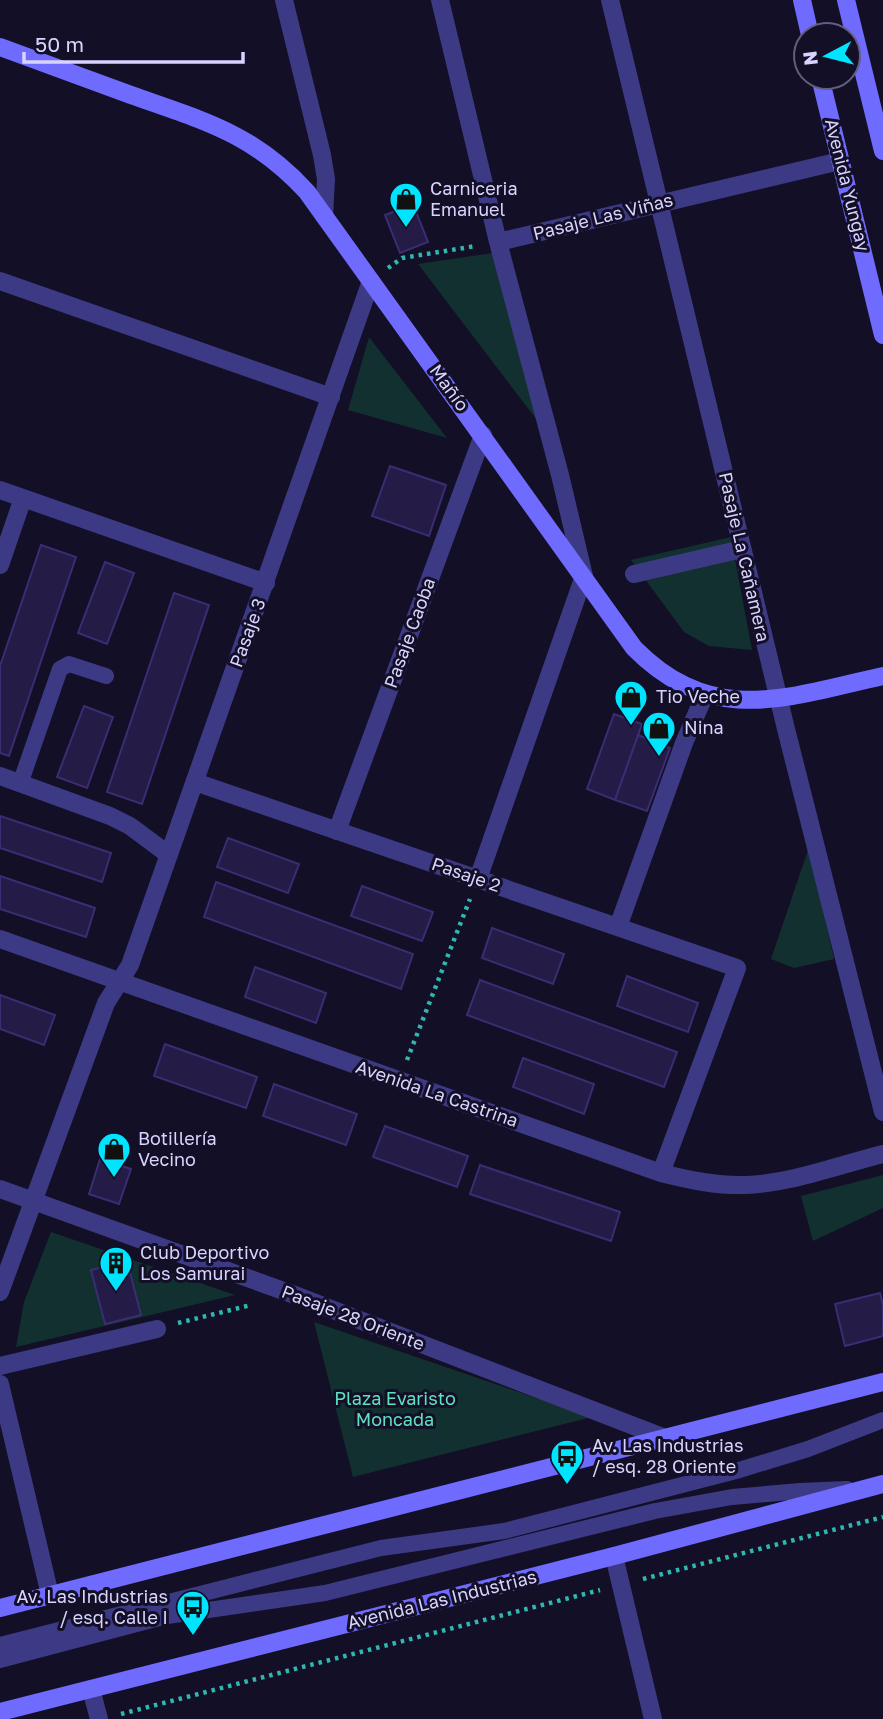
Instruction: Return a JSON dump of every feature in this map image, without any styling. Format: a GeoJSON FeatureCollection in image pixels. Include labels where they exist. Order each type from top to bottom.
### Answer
{"type":"FeatureCollection","features":[{"type":"Feature","properties":{"kind":"main road"},"geometry":{"type":"LineString","coordinates":[[802,0],[807,21]]}},
{"type":"Feature","properties":{"kind":"main road"},"geometry":{"type":"LineString","coordinates":[[846,0],[883,151]]}},
{"type":"Feature","properties":{"kind":"main road","name":"Mañío"},"geometry":{"type":"LineString","coordinates":[[0,47],[221,127],[244,139],[288,172],[307,192],[634,648],[649,663],[685,687],[729,700],[778,699],[883,677]]}},
{"type":"Feature","properties":{"kind":"main road","name":"Avenida Yungay"},"geometry":{"type":"LineString","coordinates":[[824,91],[883,335]]}},
{"type":"Feature","properties":{"kind":"main road"},"geometry":{"type":"LineString","coordinates":[[0,1608],[883,1382]]}},
{"type":"Feature","properties":{"kind":"main road","name":"Avenida Las Industrias"},"geometry":{"type":"LineString","coordinates":[[0,1712],[614,1556],[875,1486]]}},
{"type":"Feature","properties":{"kind":"street"},"geometry":{"type":"LineString","coordinates":[[284,0],[322,155],[326,179],[324,216]]}},
{"type":"Feature","properties":{"kind":"street"},"geometry":{"type":"LineString","coordinates":[[440,0],[498,242],[584,576],[478,879]]}},
{"type":"Feature","properties":{"kind":"street","name":"Pasaje La Cañamera"},"geometry":{"type":"LineString","coordinates":[[610,0],[778,699],[883,1112]]}},
{"type":"Feature","properties":{"kind":"street","name":"Pasaje Las Viñas"},"geometry":{"type":"LineString","coordinates":[[498,242],[841,161]]}},
{"type":"Feature","properties":{"kind":"street"},"geometry":{"type":"LineString","coordinates":[[0,281],[331,397]]}},
{"type":"Feature","properties":{"kind":"street","name":"Pasaje 3"},"geometry":{"type":"LineString","coordinates":[[0,1292],[106,1003],[130,965],[371,281]]}},
{"type":"Feature","properties":{"kind":"street","name":"Pasaje Caoba"},"geometry":{"type":"LineString","coordinates":[[337,831],[482,435]]}},
{"type":"Feature","properties":{"kind":"street"},"geometry":{"type":"LineString","coordinates":[[0,490],[265,583]]}},
{"type":"Feature","properties":{"kind":"street"},"geometry":{"type":"LineString","coordinates":[[0,565],[23,498]]}},
{"type":"Feature","properties":{"kind":"street"},"geometry":{"type":"LineString","coordinates":[[634,574],[742,549]]}},
{"type":"Feature","properties":{"kind":"street"},"geometry":{"type":"LineString","coordinates":[[618,927],[684,743],[705,694]]}},
{"type":"Feature","properties":{"kind":"street"},"geometry":{"type":"LineString","coordinates":[[0,776],[110,816],[130,826],[169,855]]}},
{"type":"Feature","properties":{"kind":"street","name":"Pasaje 2"},"geometry":{"type":"LineString","coordinates":[[195,782],[737,968],[661,1173]]}},
{"type":"Feature","properties":{"kind":"street","name":"Avenida La Castrina"},"geometry":{"type":"LineString","coordinates":[[0,939],[661,1173],[692,1181],[747,1185],[792,1178],[883,1153]]}},
{"type":"Feature","properties":{"kind":"street","name":"Pasaje 28 Oriente"},"geometry":{"type":"LineString","coordinates":[[0,1189],[292,1294],[665,1438]]}},
{"type":"Feature","properties":{"kind":"street"},"geometry":{"type":"LineString","coordinates":[[0,1366],[157,1329]]}},
{"type":"Feature","properties":{"kind":"street"},"geometry":{"type":"LineString","coordinates":[[0,1384],[50,1595]]}},
{"type":"Feature","properties":{"kind":"street"},"geometry":{"type":"LineString","coordinates":[[614,1556],[653,1719]]}},
{"type":"Feature","properties":{"kind":"street"},"geometry":{"type":"LineString","coordinates":[[92,1689],[106,1717]]}},
{"type":"Feature","properties":{"kind":"lane"},"geometry":{"type":"LineString","coordinates":[[20,784],[60,668],[69,664],[106,676]]}},
{"type":"Feature","properties":{"kind":"lane"},"geometry":{"type":"LineString","coordinates":[[0,1645],[381,1548],[504,1531],[736,1471],[808,1448],[883,1419]]}},
{"type":"Feature","properties":{"kind":"lane"},"geometry":{"type":"LineString","coordinates":[[0,1660],[200,1609],[325,1593],[654,1511],[732,1497],[875,1486]]}},
{"type":"Feature","properties":{"kind":"path"},"geometry":{"type":"LineString","coordinates":[[371,281],[402,258],[498,242]]}},
{"type":"Feature","properties":{"kind":"path"},"geometry":{"type":"LineString","coordinates":[[399,1080],[478,879]]}},
{"type":"Feature","properties":{"kind":"path"},"geometry":{"type":"LineString","coordinates":[[157,1329],[252,1305]]}},
{"type":"Feature","properties":{"kind":"path"},"geometry":{"type":"LineString","coordinates":[[106,1717],[883,1517]]}},
{"type":"Feature","properties":{"kind":"green space"},"geometry":{"type":"Polygon","coordinates":[[[499,252],[543,428],[418,264],[499,252]]]}},
{"type":"Feature","properties":{"kind":"green space"},"geometry":{"type":"Polygon","coordinates":[[[369,337],[447,438],[348,410],[369,337]]]}},
{"type":"Feature","properties":{"kind":"green space"},"geometry":{"type":"Polygon","coordinates":[[[731,537],[752,650],[709,646],[684,632],[631,560],[731,537]]]}},
{"type":"Feature","properties":{"kind":"green space"},"geometry":{"type":"Polygon","coordinates":[[[809,847],[834,959],[794,968],[771,959],[809,847]]]}},
{"type":"Feature","properties":{"kind":"green space"},"geometry":{"type":"Polygon","coordinates":[[[883,1175],[883,1208],[813,1241],[801,1196],[883,1175]]]}},
{"type":"Feature","properties":{"kind":"green space"},"geometry":{"type":"Polygon","coordinates":[[[51,1232],[235,1295],[16,1347],[24,1302],[51,1232]]]}},
{"type":"Feature","properties":{"kind":"green space","name":"Plaza Evaristo Moncada"},"geometry":{"type":"Polygon","coordinates":[[[314,1322],[592,1417],[353,1477],[314,1322]]]}},
{"type":"Feature","properties":{"kind":"building","name":"Carniceria Emanuel"},"geometry":{"type":"Polygon","coordinates":[[[413,204],[428,242],[400,253],[385,215],[413,204]]]}},
{"type":"Feature","properties":{"kind":"building"},"geometry":{"type":"Polygon","coordinates":[[[390,466],[446,485],[429,536],[372,516],[390,466]]]}},
{"type":"Feature","properties":{"kind":"building"},"geometry":{"type":"Polygon","coordinates":[[[41,545],[76,557],[9,756],[0,753],[0,666],[41,545]]]}},
{"type":"Feature","properties":{"kind":"building"},"geometry":{"type":"Polygon","coordinates":[[[105,562],[134,573],[107,644],[78,633],[105,562]]]}},
{"type":"Feature","properties":{"kind":"building"},"geometry":{"type":"Polygon","coordinates":[[[174,593],[209,605],[142,804],[107,792],[174,593]]]}},
{"type":"Feature","properties":{"kind":"building"},"geometry":{"type":"Polygon","coordinates":[[[84,706],[113,717],[87,788],[57,777],[84,706]]]}},
{"type":"Feature","properties":{"kind":"building"},"geometry":{"type":"Polygon","coordinates":[[[614,714],[642,724],[615,800],[587,789],[614,714]]]}},
{"type":"Feature","properties":{"kind":"building"},"geometry":{"type":"Polygon","coordinates":[[[638,735],[670,748],[647,811],[615,800],[638,735]]]}},
{"type":"Feature","properties":{"kind":"building"},"geometry":{"type":"Polygon","coordinates":[[[0,816],[111,853],[102,882],[0,848],[0,816]]]}},
{"type":"Feature","properties":{"kind":"building"},"geometry":{"type":"Polygon","coordinates":[[[228,838],[299,864],[288,893],[217,867],[228,838]]]}},
{"type":"Feature","properties":{"kind":"building"},"geometry":{"type":"Polygon","coordinates":[[[0,876],[95,908],[86,937],[0,909],[0,876]]]}},
{"type":"Feature","properties":{"kind":"building"},"geometry":{"type":"Polygon","coordinates":[[[216,882],[413,954],[401,989],[204,917],[216,882]]]}},
{"type":"Feature","properties":{"kind":"building"},"geometry":{"type":"Polygon","coordinates":[[[362,886],[433,912],[422,941],[351,916],[362,886]]]}},
{"type":"Feature","properties":{"kind":"building"},"geometry":{"type":"Polygon","coordinates":[[[492,928],[564,954],[553,984],[482,958],[492,928]]]}},
{"type":"Feature","properties":{"kind":"building"},"geometry":{"type":"Polygon","coordinates":[[[255,967],[326,993],[316,1023],[245,997],[255,967]]]}},
{"type":"Feature","properties":{"kind":"building"},"geometry":{"type":"Polygon","coordinates":[[[627,976],[698,1003],[688,1032],[617,1006],[627,976]]]}},
{"type":"Feature","properties":{"kind":"building"},"geometry":{"type":"Polygon","coordinates":[[[480,980],[677,1052],[664,1087],[467,1015],[480,980]]]}},
{"type":"Feature","properties":{"kind":"building"},"geometry":{"type":"Polygon","coordinates":[[[0,995],[55,1015],[44,1045],[0,1029],[0,995]]]}},
{"type":"Feature","properties":{"kind":"building"},"geometry":{"type":"Polygon","coordinates":[[[165,1044],[257,1077],[246,1108],[154,1076],[165,1044]]]}},
{"type":"Feature","properties":{"kind":"building"},"geometry":{"type":"Polygon","coordinates":[[[523,1058],[594,1084],[584,1114],[513,1087],[523,1058]]]}},
{"type":"Feature","properties":{"kind":"building"},"geometry":{"type":"Polygon","coordinates":[[[274,1084],[357,1114],[346,1145],[263,1116],[274,1084]]]}},
{"type":"Feature","properties":{"kind":"building"},"geometry":{"type":"Polygon","coordinates":[[[385,1126],[468,1156],[457,1187],[373,1157],[385,1126]]]}},
{"type":"Feature","properties":{"kind":"building"},"geometry":{"type":"Polygon","coordinates":[[[100,1159],[131,1169],[119,1204],[89,1194],[100,1159]]]}},
{"type":"Feature","properties":{"kind":"building"},"geometry":{"type":"Polygon","coordinates":[[[480,1165],[620,1212],[611,1241],[470,1194],[480,1165]]]}},
{"type":"Feature","properties":{"kind":"building","name":"Club Deportivo Los Samurai"},"geometry":{"type":"Polygon","coordinates":[[[127,1261],[141,1315],[105,1324],[91,1270],[127,1261]]]}},
{"type":"Feature","properties":{"kind":"building"},"geometry":{"type":"Polygon","coordinates":[[[880,1293],[883,1305],[883,1336],[845,1346],[835,1304],[880,1293]]]}},
{"type":"Feature","properties":{"kind":"place","name":"Carniceria Emanuel"},"geometry":{"type":"Point","coordinates":[406,229]}},
{"type":"Feature","properties":{"kind":"place","name":"Tio Veche"},"geometry":{"type":"Point","coordinates":[631,727]}},
{"type":"Feature","properties":{"kind":"place","name":"Nina"},"geometry":{"type":"Point","coordinates":[659,758]}},
{"type":"Feature","properties":{"kind":"place","name":"Botillería Vecino"},"geometry":{"type":"Point","coordinates":[114,1179]}},
{"type":"Feature","properties":{"kind":"place","name":"Club Deportivo Los Samurai"},"geometry":{"type":"Point","coordinates":[116,1293]}},
{"type":"Feature","properties":{"kind":"place","name":"Av. Las Industrias / esq. 28 Oriente"},"geometry":{"type":"Point","coordinates":[567,1486]}},
{"type":"Feature","properties":{"kind":"place","name":"Av. Las Industrias / esq. Calle I"},"geometry":{"type":"Point","coordinates":[193,1637]}}]}
